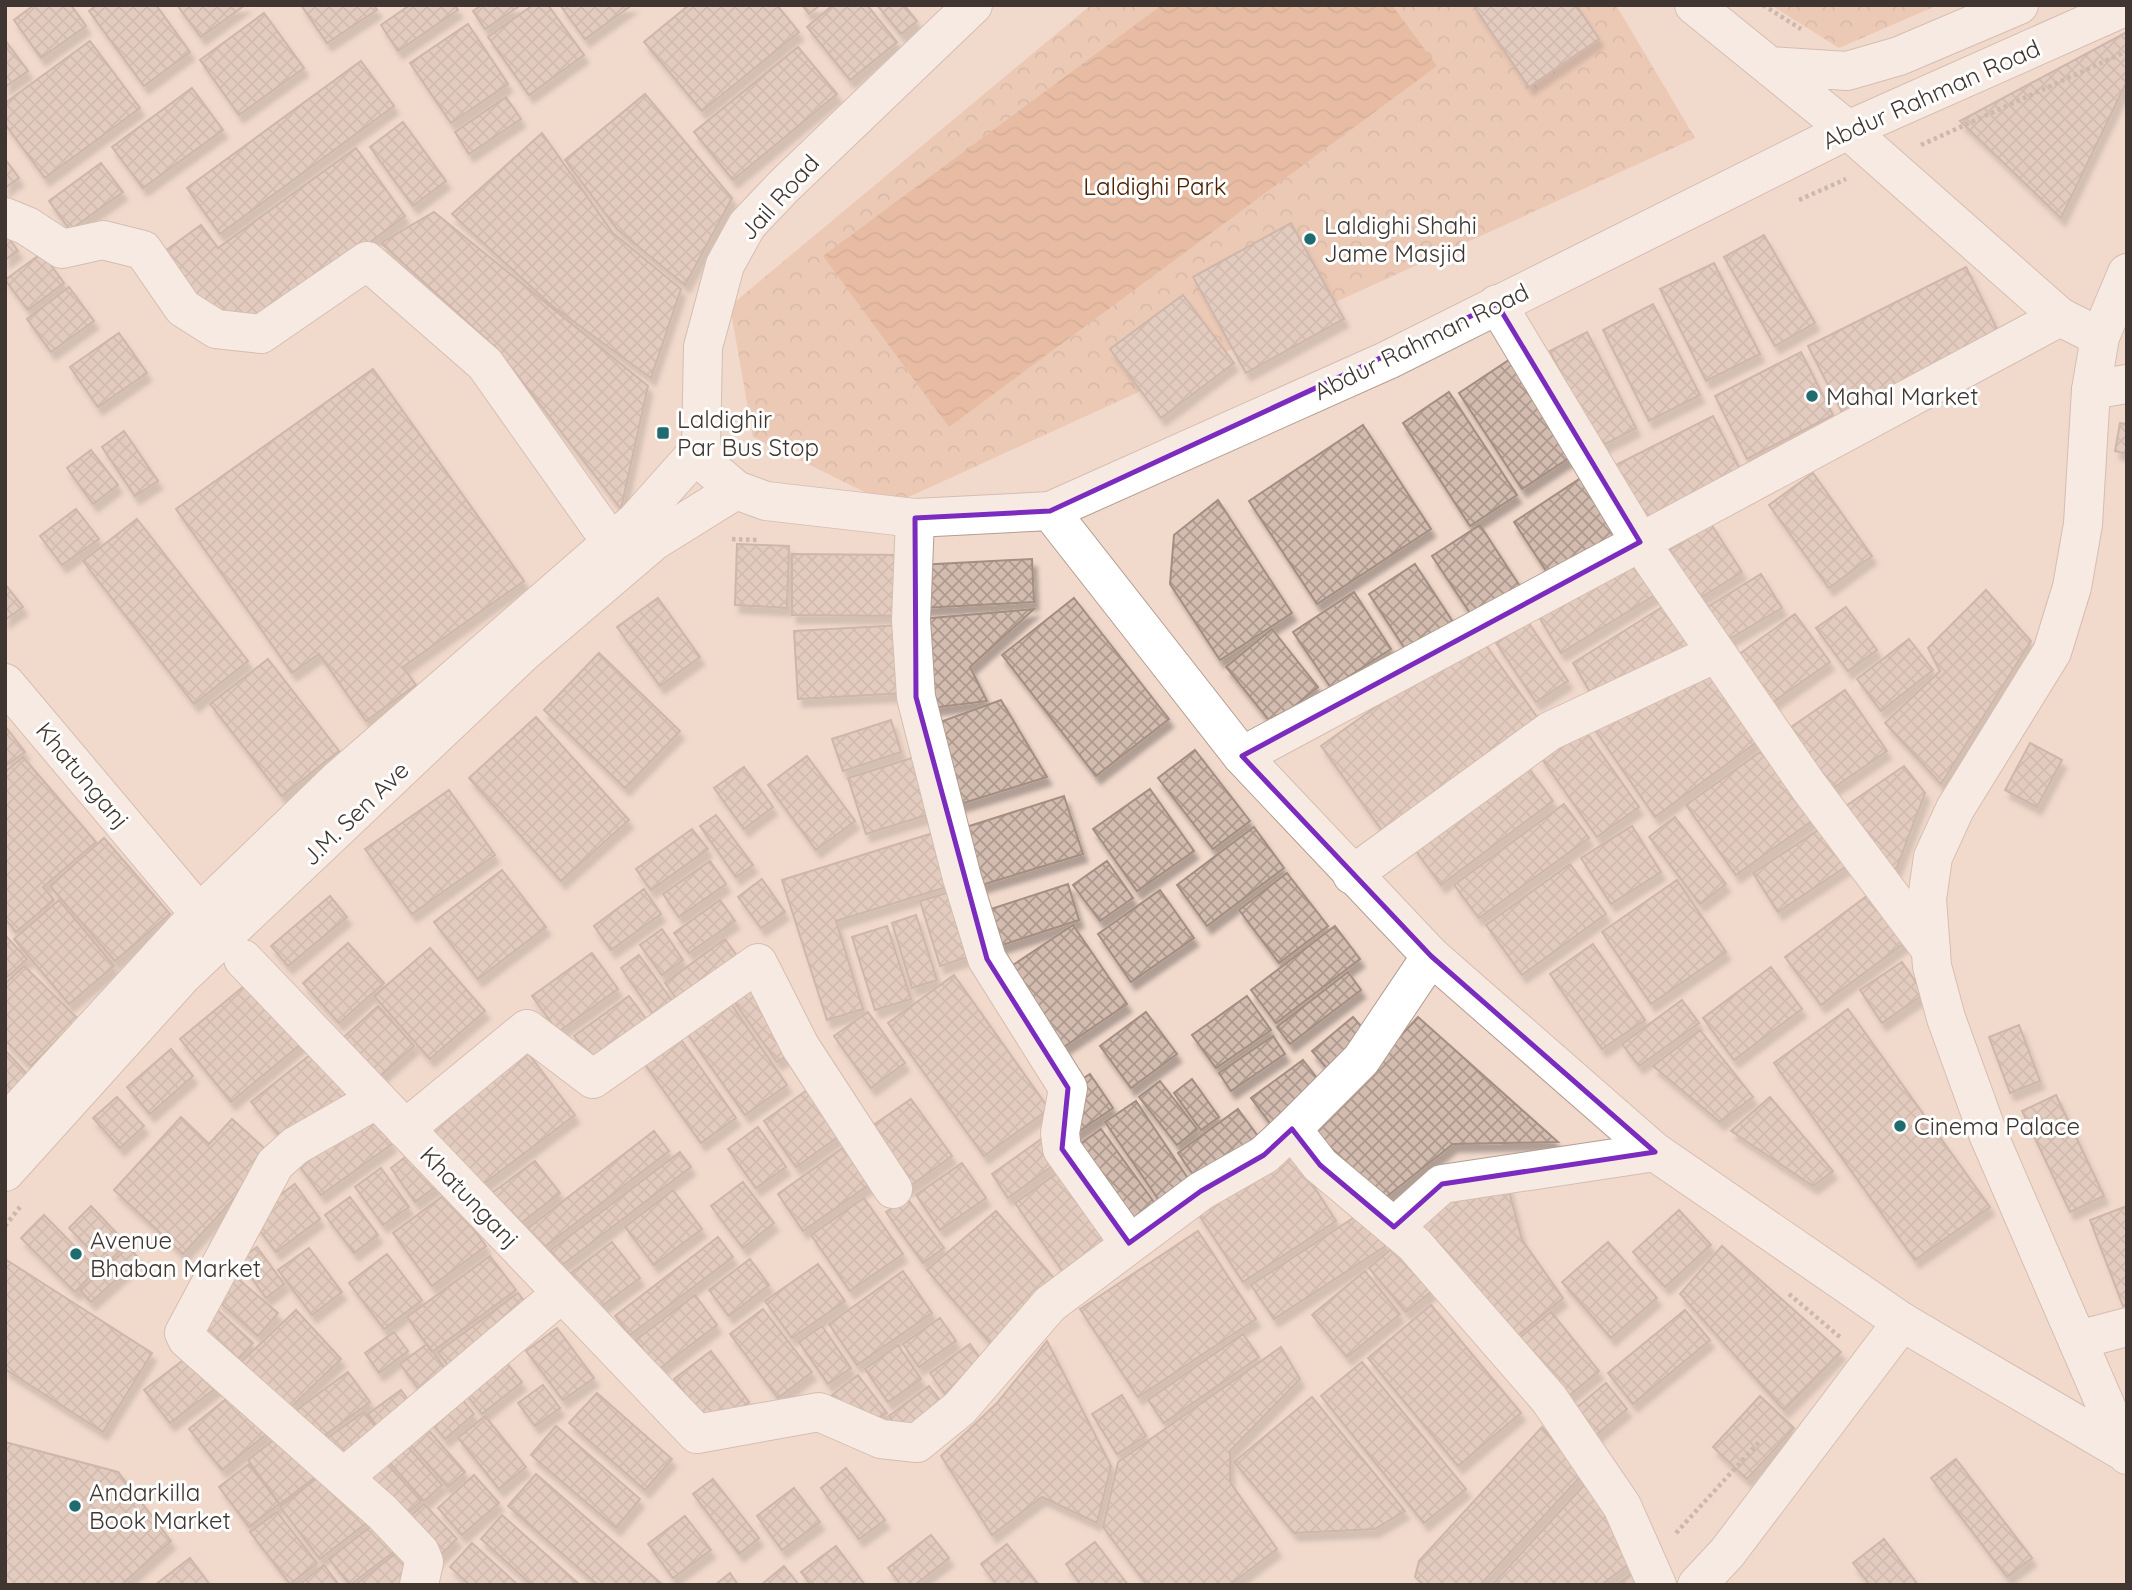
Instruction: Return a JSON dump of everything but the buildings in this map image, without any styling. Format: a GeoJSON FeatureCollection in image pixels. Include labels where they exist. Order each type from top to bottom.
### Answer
{"type":"FeatureCollection","features":[{"type":"Feature","properties":{"kind":"street","name":"Jail Road"},"geometry":{"type":"LineString","coordinates":[[701,448],[703,347],[725,265],[747,225],[972,5]]}},
{"type":"Feature","properties":{"kind":"street"},"geometry":{"type":"LineString","coordinates":[[1694,5],[1848,130],[2060,317],[2100,337]]}},
{"type":"Feature","properties":{"kind":"street"},"geometry":{"type":"LineString","coordinates":[[1770,65],[1847,71],[1899,55],[2019,5]]}},
{"type":"Feature","properties":{"kind":"street","name":"Abdur Rahman Road"},"geometry":{"type":"LineString","coordinates":[[701,448],[709,467],[736,490],[766,501],[915,518],[1050,512],[1388,359],[1848,130],[2127,6]]}},
{"type":"Feature","properties":{"kind":"street"},"geometry":{"type":"LineString","coordinates":[[5,217],[27,226],[62,248],[103,240],[143,250],[183,308],[216,329],[261,334],[367,261],[485,364],[611,541]]}},
{"type":"Feature","properties":{"kind":"street"},"geometry":{"type":"LineString","coordinates":[[2127,274],[2100,337],[2109,387],[2071,587],[2052,652],[1955,809],[1933,857],[1927,899],[1931,950],[1945,1018],[1988,1134],[2127,1454]]}},
{"type":"Feature","properties":{"kind":"street"},"geometry":{"type":"LineString","coordinates":[[1497,304],[1640,542],[1809,787],[1931,950]]}},
{"type":"Feature","properties":{"kind":"street"},"geometry":{"type":"LineString","coordinates":[[1241,756],[2060,317]]}},
{"type":"Feature","properties":{"kind":"street","name":"J.M. Sen Ave"},"geometry":{"type":"LineString","coordinates":[[5,1125],[199,914],[340,778],[636,521],[701,448]]}},
{"type":"Feature","properties":{"kind":"street","name":"J.M. Sen Ave"},"geometry":{"type":"LineString","coordinates":[[14,1188],[182,976],[514,661],[654,541],[736,490]]}},
{"type":"Feature","properties":{"kind":"street"},"geometry":{"type":"LineString","coordinates":[[1050,512],[1241,756],[1352,875],[1431,956],[1655,1152],[1902,1322],[2127,1454]]}},
{"type":"Feature","properties":{"kind":"street"},"geometry":{"type":"LineString","coordinates":[[915,518],[911,620],[916,697],[962,878],[988,959],[1068,1087],[1060,1133],[1062,1149],[1129,1243],[1201,1191],[1264,1155],[1292,1129],[1362,1060],[1431,956]]}},
{"type":"Feature","properties":{"kind":"street"},"geometry":{"type":"LineString","coordinates":[[1352,875],[1550,731],[1716,653]]}},
{"type":"Feature","properties":{"kind":"street","name":"Khatunganj"},"geometry":{"type":"LineString","coordinates":[[5,683],[187,899]]}},
{"type":"Feature","properties":{"kind":"street","name":"Khatunganj"},"geometry":{"type":"LineString","coordinates":[[243,959],[697,1434],[819,1412],[881,1439],[917,1443],[960,1408],[1024,1330],[1050,1304],[1129,1243]]}},
{"type":"Feature","properties":{"kind":"street"},"geometry":{"type":"LineString","coordinates":[[405,1129],[527,1029],[593,1079],[758,962],[800,1046],[893,1189]]}},
{"type":"Feature","properties":{"kind":"street"},"geometry":{"type":"LineString","coordinates":[[377,1099],[295,1146],[275,1164],[184,1333],[187,1339],[344,1477],[420,1552],[424,1562],[419,1585]]}},
{"type":"Feature","properties":{"kind":"street"},"geometry":{"type":"LineString","coordinates":[[1292,1129],[1320,1165],[1414,1244],[1549,1399],[1622,1506],[1657,1585]]}},
{"type":"Feature","properties":{"kind":"street"},"geometry":{"type":"LineString","coordinates":[[1394,1227],[1442,1184],[1655,1152]]}},
{"type":"Feature","properties":{"kind":"street"},"geometry":{"type":"LineString","coordinates":[[344,1477],[562,1293]]}},
{"type":"Feature","properties":{"kind":"street"},"geometry":{"type":"LineString","coordinates":[[1697,1585],[1727,1553],[1902,1322]]}},
{"type":"Feature","properties":{"kind":"street"},"geometry":{"type":"LineString","coordinates":[[2078,1340],[2127,1327]]}},
{"type":"Feature","properties":{"kind":"path"},"geometry":{"type":"LineString","coordinates":[[1919,146],[2127,51]]}},
{"type":"Feature","properties":{"kind":"path"},"geometry":{"type":"LineString","coordinates":[[1792,204],[1856,175]]}},
{"type":"Feature","properties":{"kind":"path"},"geometry":{"type":"LineString","coordinates":[[724,539],[765,540]]}},
{"type":"Feature","properties":{"kind":"path"},"geometry":{"type":"LineString","coordinates":[[5,1226],[14,1188]]}},
{"type":"Feature","properties":{"kind":"path"},"geometry":{"type":"LineString","coordinates":[[1785,1291],[1849,1345]]}},
{"type":"Feature","properties":{"kind":"path"},"geometry":{"type":"LineString","coordinates":[[1674,1535],[1766,1435]]}},
{"type":"Feature","properties":{"kind":"highlighted area"},"geometry":{"type":"Polygon","coordinates":[[[1497,304],[1640,542],[1242,756],[1431,956],[1655,1152],[1442,1184],[1394,1227],[1320,1165],[1292,1129],[1264,1155],[1201,1191],[1129,1243],[1062,1149],[1068,1088],[987,959],[916,697],[915,518],[1050,511],[1497,304]]]}},
{"type":"Feature","properties":{"kind":"green space","name":"Laldighi Park"},"geometry":{"type":"Polygon","coordinates":[[[1091,5],[1616,5],[1695,138],[891,505],[753,437],[730,306],[1091,5]]]}},
{"type":"Feature","properties":{"kind":"green space"},"geometry":{"type":"Polygon","coordinates":[[[1771,5],[1938,5],[1839,48],[1771,5]]]}},
{"type":"Feature","properties":{"kind":"water"},"geometry":{"type":"Polygon","coordinates":[[[1162,5],[1392,5],[1437,66],[949,427],[823,256],[1162,5]]]}},
{"type":"Feature","properties":{"kind":"place","name":"Laldighi Shahi Jame Masjid"},"geometry":{"type":"Point","coordinates":[1310,239]}},
{"type":"Feature","properties":{"kind":"place","name":"Mahal Market"},"geometry":{"type":"Point","coordinates":[1812,396]}},
{"type":"Feature","properties":{"kind":"place","name":"Laldighir Par Bus Stop"},"geometry":{"type":"Point","coordinates":[663,433]}},
{"type":"Feature","properties":{"kind":"place","name":"Cinema Palace"},"geometry":{"type":"Point","coordinates":[1900,1126]}},
{"type":"Feature","properties":{"kind":"place","name":"Avenue Bhaban Market"},"geometry":{"type":"Point","coordinates":[76,1254]}},
{"type":"Feature","properties":{"kind":"place","name":"Andarkilla Book Market"},"geometry":{"type":"Point","coordinates":[75,1506]}}]}
